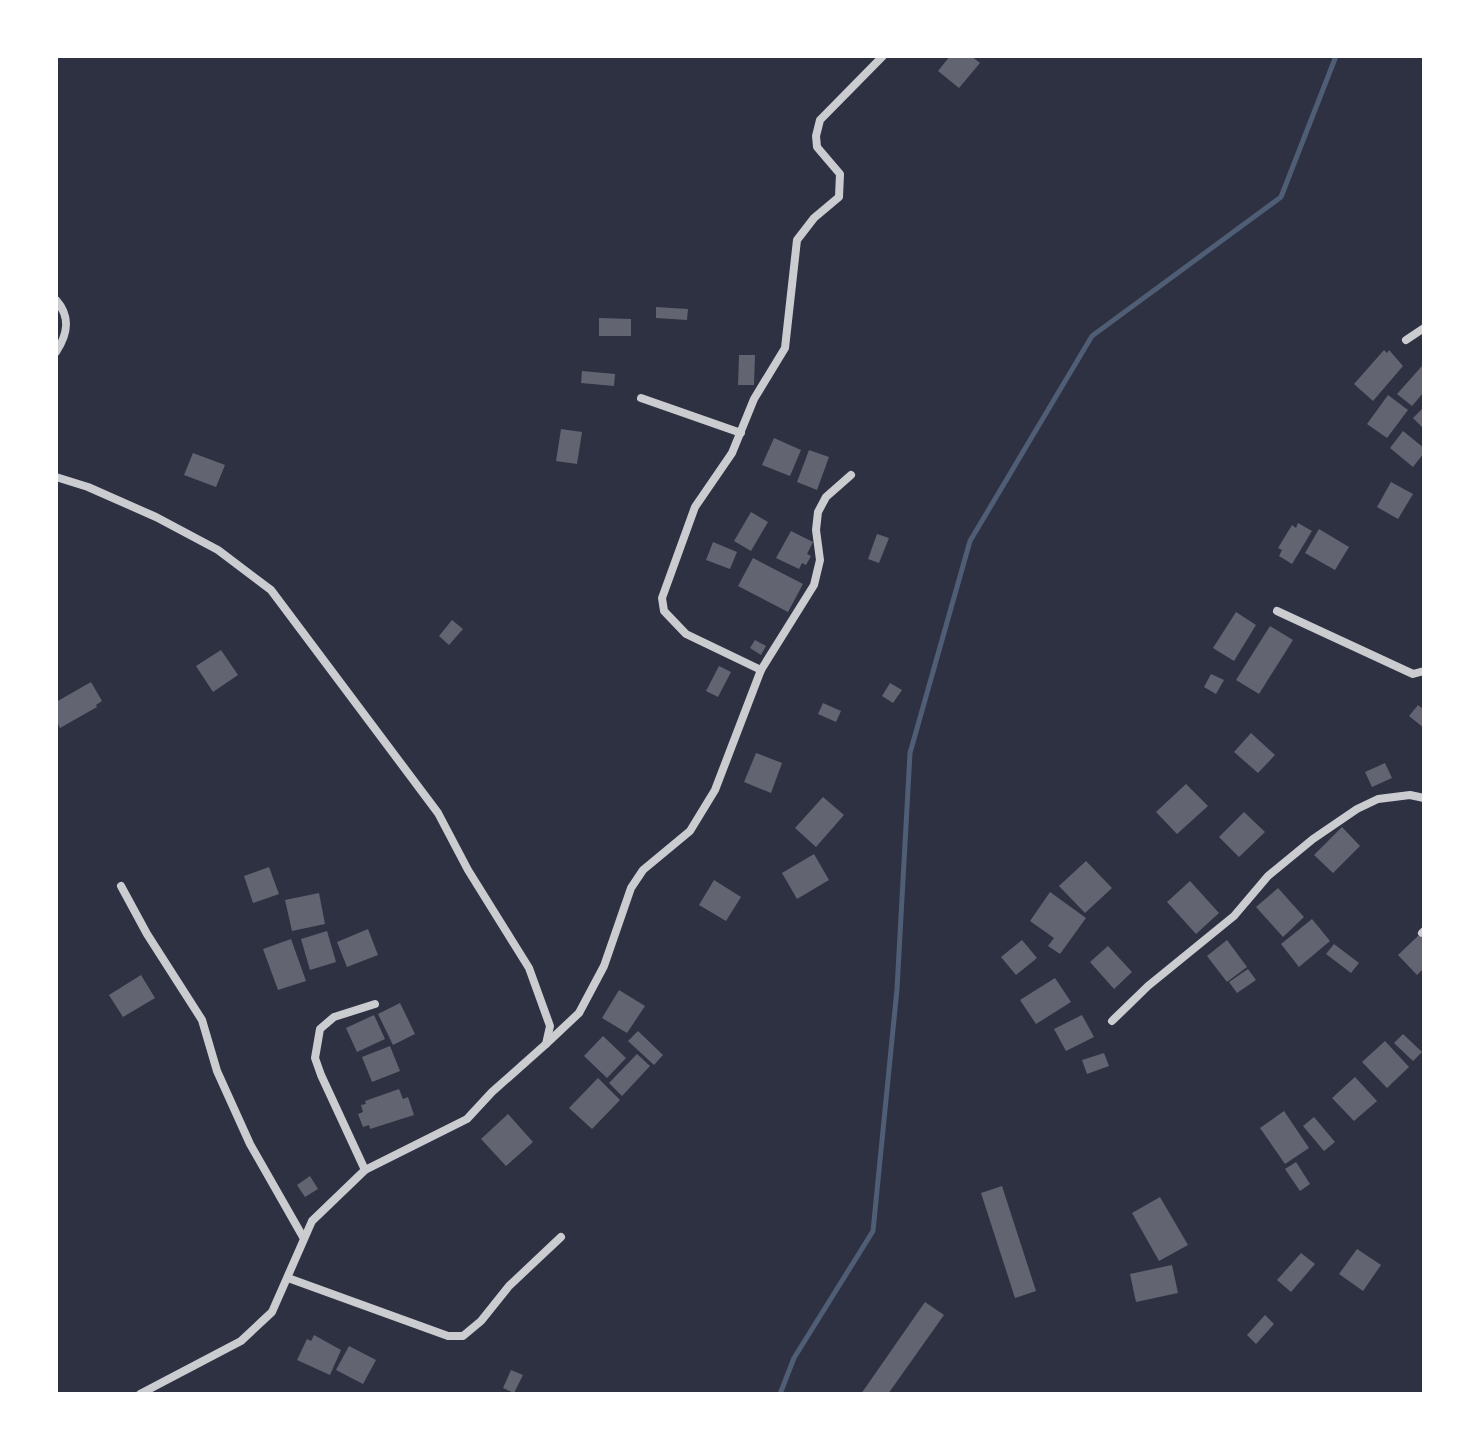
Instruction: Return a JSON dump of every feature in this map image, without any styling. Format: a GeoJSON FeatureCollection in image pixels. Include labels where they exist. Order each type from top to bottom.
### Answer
{"type":"FeatureCollection","features":[{"type":"Feature","properties":{"kind":"street"},"geometry":{"type":"LineString","coordinates":[[761,670],[686,634],[664,611],[662,598],[695,507],[732,453],[754,399],[785,348],[797,240],[814,218],[839,197],[840,174],[817,147],[820,120],[883,56]]}},
{"type":"Feature","properties":{"kind":"street"},"geometry":{"type":"LineString","coordinates":[[56,300],[66,317],[67,333],[56,352]]}},
{"type":"Feature","properties":{"kind":"street"},"geometry":{"type":"LineString","coordinates":[[1406,340],[1424,328]]}},
{"type":"Feature","properties":{"kind":"street"},"geometry":{"type":"LineString","coordinates":[[641,398],[741,433]]}},
{"type":"Feature","properties":{"kind":"street"},"geometry":{"type":"LineString","coordinates":[[140,1394],[241,1341],[272,1312],[312,1221],[365,1170],[467,1119],[492,1092],[579,1013],[604,966],[631,888],[643,870],[690,831],[715,790],[761,670],[814,585],[820,560],[816,530],[818,512],[826,497],[851,475]]}},
{"type":"Feature","properties":{"kind":"street"},"geometry":{"type":"LineString","coordinates":[[56,477],[156,517],[218,550],[271,590],[438,813],[468,870],[529,968],[550,1026],[546,1044]]}},
{"type":"Feature","properties":{"kind":"street"},"geometry":{"type":"LineString","coordinates":[[1277,611],[1413,674],[1424,671]]}},
{"type":"Feature","properties":{"kind":"street"},"geometry":{"type":"LineString","coordinates":[[1112,1021],[1148,986],[1234,916],[1268,876],[1313,839],[1357,809],[1378,799],[1410,795],[1424,798]]}},
{"type":"Feature","properties":{"kind":"street"},"geometry":{"type":"LineString","coordinates":[[121,886],[147,934],[202,1020],[217,1071],[250,1144],[303,1237]]}},
{"type":"Feature","properties":{"kind":"street"},"geometry":{"type":"LineString","coordinates":[[365,1170],[315,1058],[320,1029],[334,1017],[375,1004]]}},
{"type":"Feature","properties":{"kind":"street"},"geometry":{"type":"LineString","coordinates":[[288,1278],[448,1336],[463,1336],[481,1321],[509,1286],[561,1237]]}},
{"type":"Feature","properties":{"kind":"building"},"geometry":{"type":"Polygon","coordinates":[[[950,56],[971,56],[980,63],[959,88],[938,71],[950,56]]]}},
{"type":"Feature","properties":{"kind":"building"},"geometry":{"type":"Polygon","coordinates":[[[656,307],[688,309],[687,320],[656,318],[656,307]]]}},
{"type":"Feature","properties":{"kind":"building"},"geometry":{"type":"Polygon","coordinates":[[[599,318],[631,319],[631,336],[599,336],[599,318]]]}},
{"type":"Feature","properties":{"kind":"building"},"geometry":{"type":"Polygon","coordinates":[[[1384,350],[1387,353],[1389,350],[1403,366],[1373,401],[1354,384],[1384,350]]]}},
{"type":"Feature","properties":{"kind":"building"},"geometry":{"type":"Polygon","coordinates":[[[739,355],[755,355],[754,385],[738,385],[739,355]]]}},
{"type":"Feature","properties":{"kind":"building"},"geometry":{"type":"Polygon","coordinates":[[[1422,366],[1424,392],[1412,406],[1397,394],[1422,366]]]}},
{"type":"Feature","properties":{"kind":"building"},"geometry":{"type":"Polygon","coordinates":[[[582,371],[615,374],[614,386],[581,383],[582,371]]]}},
{"type":"Feature","properties":{"kind":"building"},"geometry":{"type":"Polygon","coordinates":[[[1388,395],[1408,410],[1387,438],[1367,424],[1388,395]]]}},
{"type":"Feature","properties":{"kind":"building"},"geometry":{"type":"Polygon","coordinates":[[[1424,407],[1424,429],[1413,418],[1424,407]]]}},
{"type":"Feature","properties":{"kind":"building"},"geometry":{"type":"Polygon","coordinates":[[[561,429],[582,432],[577,464],[556,461],[561,429]]]}},
{"type":"Feature","properties":{"kind":"building"},"geometry":{"type":"Polygon","coordinates":[[[1403,431],[1424,448],[1424,453],[1413,467],[1390,448],[1403,431]]]}},
{"type":"Feature","properties":{"kind":"building"},"geometry":{"type":"Polygon","coordinates":[[[774,438],[801,450],[790,476],[762,465],[774,438]]]}},
{"type":"Feature","properties":{"kind":"building"},"geometry":{"type":"Polygon","coordinates":[[[809,450],[829,457],[817,490],[797,482],[809,450]]]}},
{"type":"Feature","properties":{"kind":"building"},"geometry":{"type":"Polygon","coordinates":[[[193,453],[225,465],[216,487],[184,475],[193,453]]]}},
{"type":"Feature","properties":{"kind":"building"},"geometry":{"type":"Polygon","coordinates":[[[1391,482],[1413,494],[1398,519],[1377,507],[1391,482]]]}},
{"type":"Feature","properties":{"kind":"building"},"geometry":{"type":"Polygon","coordinates":[[[751,512],[768,522],[751,551],[734,541],[751,512]]]}},
{"type":"Feature","properties":{"kind":"building"},"geometry":{"type":"Polygon","coordinates":[[[1298,523],[1312,531],[1292,564],[1279,556],[1282,550],[1278,548],[1292,525],[1296,528],[1298,523]]]}},
{"type":"Feature","properties":{"kind":"building"},"geometry":{"type":"Polygon","coordinates":[[[1319,529],[1349,547],[1335,570],[1305,553],[1319,529]]]}},
{"type":"Feature","properties":{"kind":"building"},"geometry":{"type":"Polygon","coordinates":[[[791,531],[813,542],[807,554],[811,556],[806,565],[802,563],[799,569],[776,558],[791,531]]]}},
{"type":"Feature","properties":{"kind":"building"},"geometry":{"type":"Polygon","coordinates":[[[877,534],[889,538],[879,563],[868,559],[877,534]]]}},
{"type":"Feature","properties":{"kind":"building"},"geometry":{"type":"Polygon","coordinates":[[[713,542],[737,552],[730,569],[706,560],[713,542]]]}},
{"type":"Feature","properties":{"kind":"building"},"geometry":{"type":"Polygon","coordinates":[[[753,558],[803,584],[788,612],[738,586],[753,558]]]}},
{"type":"Feature","properties":{"kind":"building"},"geometry":{"type":"Polygon","coordinates":[[[1236,612],[1256,625],[1234,661],[1213,648],[1236,612]]]}},
{"type":"Feature","properties":{"kind":"building"},"geometry":{"type":"Polygon","coordinates":[[[452,620],[463,629],[449,645],[439,636],[452,620]]]}},
{"type":"Feature","properties":{"kind":"building"},"geometry":{"type":"Polygon","coordinates":[[[1270,626],[1293,640],[1259,694],[1236,680],[1270,626]]]}},
{"type":"Feature","properties":{"kind":"building"},"geometry":{"type":"Polygon","coordinates":[[[755,640],[766,646],[761,655],[750,648],[755,640]]]}},
{"type":"Feature","properties":{"kind":"building"},"geometry":{"type":"Polygon","coordinates":[[[221,650],[238,675],[213,692],[196,666],[221,650]]]}},
{"type":"Feature","properties":{"kind":"building"},"geometry":{"type":"Polygon","coordinates":[[[719,666],[731,672],[718,697],[706,691],[719,666]]]}},
{"type":"Feature","properties":{"kind":"building"},"geometry":{"type":"Polygon","coordinates":[[[1211,674],[1224,680],[1216,694],[1204,687],[1211,674]]]}},
{"type":"Feature","properties":{"kind":"building"},"geometry":{"type":"Polygon","coordinates":[[[91,682],[102,701],[60,728],[56,720],[56,702],[91,682]]]}},
{"type":"Feature","properties":{"kind":"building"},"geometry":{"type":"Polygon","coordinates":[[[890,683],[902,690],[893,703],[882,696],[890,683]]]}},
{"type":"Feature","properties":{"kind":"building"},"geometry":{"type":"Polygon","coordinates":[[[823,703],[841,711],[836,722],[818,714],[823,703]]]}},
{"type":"Feature","properties":{"kind":"building"},"geometry":{"type":"Polygon","coordinates":[[[1418,705],[1424,710],[1424,728],[1409,716],[1418,705]]]}},
{"type":"Feature","properties":{"kind":"building"},"geometry":{"type":"Polygon","coordinates":[[[1251,733],[1275,755],[1258,773],[1234,752],[1251,733]]]}},
{"type":"Feature","properties":{"kind":"building"},"geometry":{"type":"Polygon","coordinates":[[[756,753],[782,763],[771,793],[744,782],[756,753]]]}},
{"type":"Feature","properties":{"kind":"building"},"geometry":{"type":"Polygon","coordinates":[[[1385,763],[1392,778],[1372,787],[1365,772],[1385,763]]]}},
{"type":"Feature","properties":{"kind":"building"},"geometry":{"type":"Polygon","coordinates":[[[1186,784],[1208,806],[1177,834],[1156,812],[1186,784]]]}},
{"type":"Feature","properties":{"kind":"building"},"geometry":{"type":"Polygon","coordinates":[[[823,797],[844,815],[816,847],[795,828],[823,797]]]}},
{"type":"Feature","properties":{"kind":"building"},"geometry":{"type":"Polygon","coordinates":[[[1244,812],[1265,832],[1239,857],[1219,837],[1244,812]]]}},
{"type":"Feature","properties":{"kind":"building"},"geometry":{"type":"Polygon","coordinates":[[[1342,827],[1360,846],[1333,873],[1314,855],[1342,827]]]}},
{"type":"Feature","properties":{"kind":"building"},"geometry":{"type":"Polygon","coordinates":[[[814,854],[829,880],[797,899],[782,873],[814,854]]]}},
{"type":"Feature","properties":{"kind":"building"},"geometry":{"type":"Polygon","coordinates":[[[1086,861],[1112,888],[1085,913],[1059,886],[1086,861]]]}},
{"type":"Feature","properties":{"kind":"building"},"geometry":{"type":"Polygon","coordinates":[[[269,867],[279,894],[253,903],[244,876],[269,867]]]}},
{"type":"Feature","properties":{"kind":"building"},"geometry":{"type":"Polygon","coordinates":[[[714,880],[741,897],[726,921],[699,905],[714,880]]]}},
{"type":"Feature","properties":{"kind":"building"},"geometry":{"type":"Polygon","coordinates":[[[1190,881],[1219,913],[1196,934],[1167,902],[1190,881]]]}},
{"type":"Feature","properties":{"kind":"building"},"geometry":{"type":"Polygon","coordinates":[[[1278,888],[1304,917],[1283,937],[1256,907],[1278,888]]]}},
{"type":"Feature","properties":{"kind":"building"},"geometry":{"type":"Polygon","coordinates":[[[1050,892],[1086,918],[1060,954],[1048,946],[1054,938],[1030,921],[1050,892]]]}},
{"type":"Feature","properties":{"kind":"building"},"geometry":{"type":"Polygon","coordinates":[[[319,893],[325,924],[292,931],[285,900],[319,893]]]}},
{"type":"Feature","properties":{"kind":"building"},"geometry":{"type":"Polygon","coordinates":[[[1312,919],[1330,941],[1299,967],[1281,944],[1312,919]]]}},
{"type":"Feature","properties":{"kind":"building"},"geometry":{"type":"Polygon","coordinates":[[[368,929],[378,955],[347,967],[337,942],[368,929]]]}},
{"type":"Feature","properties":{"kind":"building"},"geometry":{"type":"Polygon","coordinates":[[[327,931],[336,962],[310,970],[301,939],[327,931]]]}},
{"type":"Feature","properties":{"kind":"building"},"geometry":{"type":"Polygon","coordinates":[[[1419,935],[1424,940],[1424,968],[1417,975],[1398,955],[1419,935]]]}},
{"type":"Feature","properties":{"kind":"building"},"geometry":{"type":"Polygon","coordinates":[[[291,939],[306,981],[278,990],[263,949],[291,939]]]}},
{"type":"Feature","properties":{"kind":"building"},"geometry":{"type":"Polygon","coordinates":[[[1022,940],[1037,958],[1016,975],[1001,957],[1022,940]]]}},
{"type":"Feature","properties":{"kind":"building"},"geometry":{"type":"Polygon","coordinates":[[[1227,940],[1247,967],[1227,982],[1207,956],[1227,940]]]}},
{"type":"Feature","properties":{"kind":"building"},"geometry":{"type":"Polygon","coordinates":[[[1334,944],[1359,963],[1351,973],[1326,954],[1334,944]]]}},
{"type":"Feature","properties":{"kind":"building"},"geometry":{"type":"Polygon","coordinates":[[[1108,946],[1132,972],[1114,989],[1090,962],[1108,946]]]}},
{"type":"Feature","properties":{"kind":"building"},"geometry":{"type":"Polygon","coordinates":[[[1248,969],[1256,980],[1237,993],[1229,982],[1248,969]]]}},
{"type":"Feature","properties":{"kind":"building"},"geometry":{"type":"Polygon","coordinates":[[[141,975],[155,998],[123,1017],[109,995],[141,975]]]}},
{"type":"Feature","properties":{"kind":"building"},"geometry":{"type":"Polygon","coordinates":[[[1055,978],[1071,1002],[1036,1024],[1020,1000],[1055,978]]]}},
{"type":"Feature","properties":{"kind":"building"},"geometry":{"type":"Polygon","coordinates":[[[619,990],[645,1006],[627,1033],[602,1018],[619,990]]]}},
{"type":"Feature","properties":{"kind":"building"},"geometry":{"type":"Polygon","coordinates":[[[400,1003],[415,1034],[393,1045],[378,1014],[400,1003]]]}},
{"type":"Feature","properties":{"kind":"building"},"geometry":{"type":"Polygon","coordinates":[[[374,1015],[385,1039],[357,1052],[346,1028],[374,1015]]]}},
{"type":"Feature","properties":{"kind":"building"},"geometry":{"type":"Polygon","coordinates":[[[1082,1015],[1094,1037],[1066,1051],[1054,1029],[1082,1015]]]}},
{"type":"Feature","properties":{"kind":"building"},"geometry":{"type":"Polygon","coordinates":[[[638,1031],[663,1055],[654,1065],[628,1041],[638,1031]]]}},
{"type":"Feature","properties":{"kind":"building"},"geometry":{"type":"Polygon","coordinates":[[[1403,1034],[1422,1052],[1413,1061],[1394,1043],[1403,1034]]]}},
{"type":"Feature","properties":{"kind":"building"},"geometry":{"type":"Polygon","coordinates":[[[603,1036],[626,1058],[607,1078],[584,1056],[603,1036]]]}},
{"type":"Feature","properties":{"kind":"building"},"geometry":{"type":"Polygon","coordinates":[[[1385,1041],[1409,1067],[1387,1088],[1362,1062],[1385,1041]]]}},
{"type":"Feature","properties":{"kind":"building"},"geometry":{"type":"Polygon","coordinates":[[[390,1046],[400,1071],[372,1082],[362,1057],[390,1046]]]}},
{"type":"Feature","properties":{"kind":"building"},"geometry":{"type":"Polygon","coordinates":[[[1104,1053],[1109,1066],[1087,1074],[1082,1060],[1104,1053]]]}},
{"type":"Feature","properties":{"kind":"building"},"geometry":{"type":"Polygon","coordinates":[[[637,1054],[650,1066],[622,1096],[609,1083],[637,1054]]]}},
{"type":"Feature","properties":{"kind":"building"},"geometry":{"type":"Polygon","coordinates":[[[1355,1077],[1377,1101],[1354,1121],[1332,1098],[1355,1077]]]}},
{"type":"Feature","properties":{"kind":"building"},"geometry":{"type":"Polygon","coordinates":[[[598,1078],[620,1100],[592,1129],[569,1108],[598,1078]]]}},
{"type":"Feature","properties":{"kind":"building"},"geometry":{"type":"Polygon","coordinates":[[[399,1089],[403,1099],[408,1097],[414,1115],[370,1129],[369,1125],[363,1127],[358,1114],[363,1112],[361,1105],[399,1089]]]}},
{"type":"Feature","properties":{"kind":"building"},"geometry":{"type":"Polygon","coordinates":[[[1284,1111],[1309,1148],[1285,1164],[1260,1128],[1284,1111]]]}},
{"type":"Feature","properties":{"kind":"building"},"geometry":{"type":"Polygon","coordinates":[[[508,1114],[533,1142],[506,1166],[481,1139],[508,1114]]]}},
{"type":"Feature","properties":{"kind":"building"},"geometry":{"type":"Polygon","coordinates":[[[1314,1117],[1335,1142],[1324,1151],[1303,1126],[1314,1117]]]}},
{"type":"Feature","properties":{"kind":"building"},"geometry":{"type":"Polygon","coordinates":[[[1296,1162],[1310,1184],[1300,1191],[1285,1169],[1296,1162]]]}},
{"type":"Feature","properties":{"kind":"building"},"geometry":{"type":"Polygon","coordinates":[[[310,1176],[318,1189],[305,1197],[297,1185],[310,1176]]]}},
{"type":"Feature","properties":{"kind":"building"},"geometry":{"type":"Polygon","coordinates":[[[1002,1186],[1036,1291],[1015,1298],[981,1193],[1002,1186]]]}},
{"type":"Feature","properties":{"kind":"building"},"geometry":{"type":"Polygon","coordinates":[[[1160,1197],[1188,1245],[1159,1261],[1132,1213],[1160,1197]]]}},
{"type":"Feature","properties":{"kind":"building"},"geometry":{"type":"Polygon","coordinates":[[[1357,1249],[1381,1265],[1363,1291],[1339,1274],[1357,1249]]]}},
{"type":"Feature","properties":{"kind":"building"},"geometry":{"type":"Polygon","coordinates":[[[1301,1253],[1315,1264],[1291,1292],[1277,1280],[1301,1253]]]}},
{"type":"Feature","properties":{"kind":"building"},"geometry":{"type":"Polygon","coordinates":[[[1172,1265],[1178,1293],[1136,1302],[1130,1274],[1172,1265]]]}},
{"type":"Feature","properties":{"kind":"building"},"geometry":{"type":"Polygon","coordinates":[[[925,1302],[944,1315],[888,1394],[861,1394],[925,1302]]]}},
{"type":"Feature","properties":{"kind":"building"},"geometry":{"type":"Polygon","coordinates":[[[1265,1315],[1274,1324],[1256,1344],[1247,1335],[1265,1315]]]}},
{"type":"Feature","properties":{"kind":"building"},"geometry":{"type":"Polygon","coordinates":[[[314,1335],[341,1350],[330,1375],[297,1360],[307,1339],[311,1341],[314,1335]]]}},
{"type":"Feature","properties":{"kind":"building"},"geometry":{"type":"Polygon","coordinates":[[[349,1346],[376,1360],[363,1384],[336,1370],[349,1346]]]}},
{"type":"Feature","properties":{"kind":"building"},"geometry":{"type":"Polygon","coordinates":[[[511,1370],[523,1375],[514,1393],[503,1388],[511,1370]]]}},
{"type":"Feature","properties":{"kind":"waterway"},"geometry":{"type":"LineString","coordinates":[[780,1394],[794,1358],[873,1231],[897,989],[910,753],[970,541],[1092,336],[1281,197],[1336,56]]}}]}
